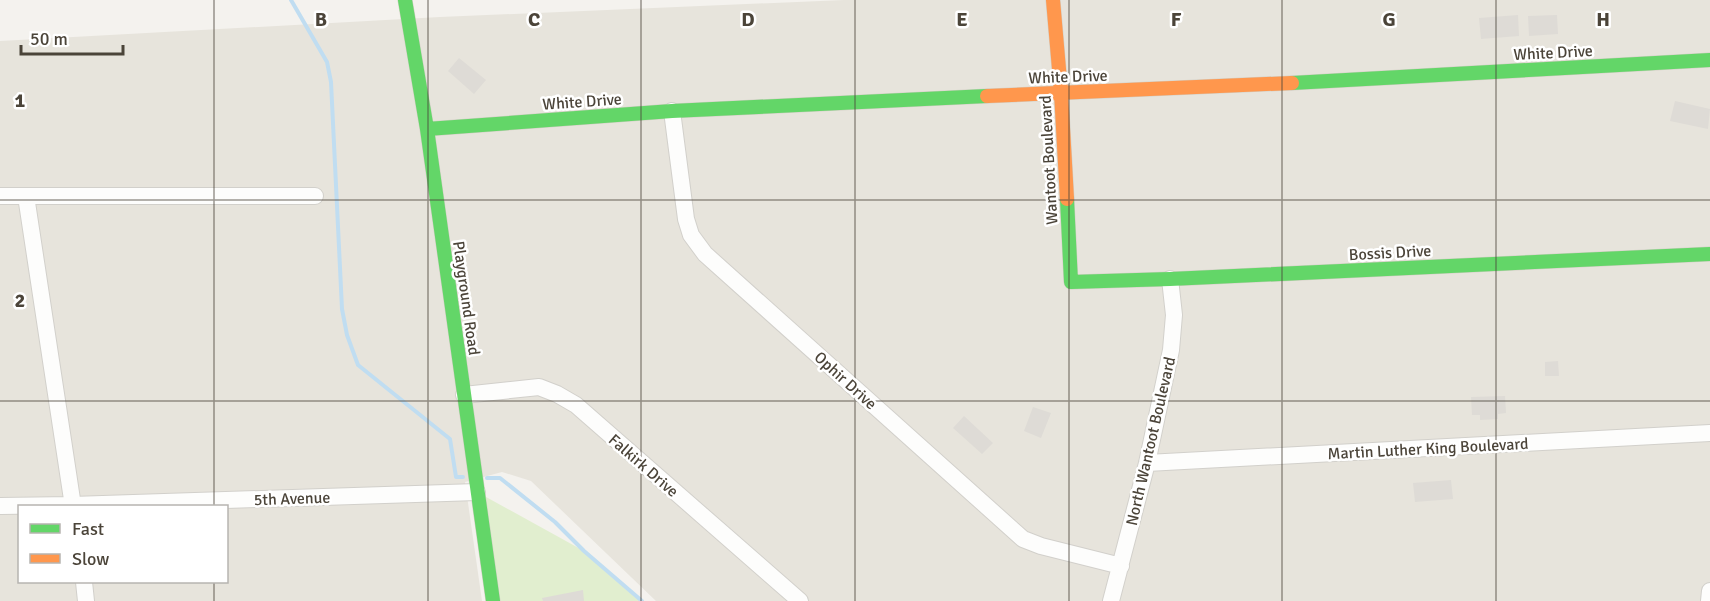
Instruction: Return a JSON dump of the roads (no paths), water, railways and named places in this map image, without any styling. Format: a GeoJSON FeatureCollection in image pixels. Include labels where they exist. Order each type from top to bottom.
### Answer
{"type":"FeatureCollection","features":[{"type":"Feature","properties":{"kind":"street","name":"Playground Road"},"geometry":{"type":"LineString","coordinates":[[405,0],[427,129],[492,601]]}},
{"type":"Feature","properties":{"kind":"street","name":"Wantoot Boulevard"},"geometry":{"type":"LineString","coordinates":[[1053,0],[1061,92],[1071,282]]}},
{"type":"Feature","properties":{"kind":"street","name":"White Drive"},"geometry":{"type":"LineString","coordinates":[[427,129],[672,111],[1256,85],[1710,60]]}},
{"type":"Feature","properties":{"kind":"street","name":"Ophir Drive"},"geometry":{"type":"LineString","coordinates":[[672,111],[686,219],[691,235],[705,254],[1023,539],[1041,546],[1121,566]]}},
{"type":"Feature","properties":{"kind":"street"},"geometry":{"type":"LineString","coordinates":[[0,196],[315,195]]}},
{"type":"Feature","properties":{"kind":"street"},"geometry":{"type":"LineString","coordinates":[[26,196],[73,505]]}},
{"type":"Feature","properties":{"kind":"street","name":"Bossis Drive"},"geometry":{"type":"LineString","coordinates":[[1071,282],[1710,254]]}},
{"type":"Feature","properties":{"kind":"street","name":"North Wantoot Boulevard"},"geometry":{"type":"LineString","coordinates":[[1111,601],[1147,463],[1171,350],[1174,315],[1170,279]]}},
{"type":"Feature","properties":{"kind":"street","name":"Falkirk Drive"},"geometry":{"type":"LineString","coordinates":[[464,395],[539,387],[576,405],[800,601]]}},
{"type":"Feature","properties":{"kind":"street","name":"Martin Luther King Boulevard"},"geometry":{"type":"LineString","coordinates":[[1147,463],[1710,433]]}},
{"type":"Feature","properties":{"kind":"street","name":"5th Avenue"},"geometry":{"type":"LineString","coordinates":[[102,505],[477,492]]}},
{"type":"Feature","properties":{"kind":"street","name":"5th Avenue"},"geometry":{"type":"LineString","coordinates":[[0,506],[18,506]]}},
{"type":"Feature","properties":{"kind":"street"},"geometry":{"type":"LineString","coordinates":[[84,583],[86,601]]}},
{"type":"Feature","properties":{"kind":"street"},"geometry":{"type":"LineString","coordinates":[[1709,601],[1710,591]]}},
{"type":"Feature","properties":{"kind":"waterway"},"geometry":{"type":"LineString","coordinates":[[291,0],[327,62],[331,82],[342,309],[347,335],[358,365],[450,439],[456,477],[463,477]]}},
{"type":"Feature","properties":{"kind":"waterway"},"geometry":{"type":"LineString","coordinates":[[487,478],[500,478],[555,522],[584,551],[642,601]]}}]}
